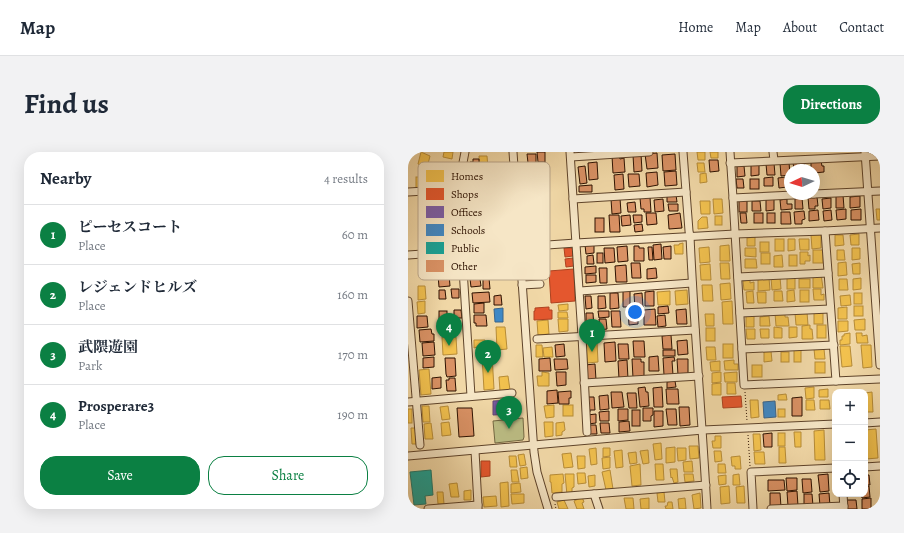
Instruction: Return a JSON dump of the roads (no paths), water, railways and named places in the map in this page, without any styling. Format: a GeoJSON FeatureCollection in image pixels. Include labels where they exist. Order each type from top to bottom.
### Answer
{"type":"FeatureCollection","features":[{"type":"Feature","properties":{"kind":"street"},"geometry":{"type":"LineString","coordinates":[[463,162],[465,152]]}},
{"type":"Feature","properties":{"kind":"street"},"geometry":{"type":"LineString","coordinates":[[513,152],[514,162]]}},
{"type":"Feature","properties":{"kind":"street"},"geometry":{"type":"LineString","coordinates":[[587,432],[580,291],[570,154],[649,152]]}},
{"type":"Feature","properties":{"kind":"street"},"geometry":{"type":"LineString","coordinates":[[683,152],[688,231],[690,236],[707,509]]}},
{"type":"Feature","properties":{"kind":"street"},"geometry":{"type":"LineString","coordinates":[[730,152],[744,385],[880,379]]}},
{"type":"Feature","properties":{"kind":"street"},"geometry":{"type":"LineString","coordinates":[[773,152],[774,160]]}},
{"type":"Feature","properties":{"kind":"street"},"geometry":{"type":"LineString","coordinates":[[730,163],[865,154],[880,156]]}},
{"type":"Feature","properties":{"kind":"street"},"geometry":{"type":"LineString","coordinates":[[865,154],[880,365]]}},
{"type":"Feature","properties":{"kind":"street"},"geometry":{"type":"LineString","coordinates":[[408,192],[418,191]]}},
{"type":"Feature","properties":{"kind":"street"},"geometry":{"type":"LineString","coordinates":[[820,194],[880,191]]}},
{"type":"Feature","properties":{"kind":"street"},"geometry":{"type":"LineString","coordinates":[[573,199],[686,192]]}},
{"type":"Feature","properties":{"kind":"street"},"geometry":{"type":"LineString","coordinates":[[733,198],[784,195]]}},
{"type":"Feature","properties":{"kind":"street"},"geometry":{"type":"LineString","coordinates":[[550,245],[690,236],[880,228]]}},
{"type":"Feature","properties":{"kind":"street"},"geometry":{"type":"LineString","coordinates":[[825,231],[836,381]]}},
{"type":"Feature","properties":{"kind":"street"},"geometry":{"type":"LineString","coordinates":[[408,255],[418,254]]}},
{"type":"Feature","properties":{"kind":"street"},"geometry":{"type":"LineString","coordinates":[[738,276],[828,273]]}},
{"type":"Feature","properties":{"kind":"street"},"geometry":{"type":"LineString","coordinates":[[464,280],[470,396]]}},
{"type":"Feature","properties":{"kind":"street"},"geometry":{"type":"LineString","coordinates":[[522,280],[533,445],[537,472],[548,509]]}},
{"type":"Feature","properties":{"kind":"street"},"geometry":{"type":"LineString","coordinates":[[580,291],[692,283]]}},
{"type":"Feature","properties":{"kind":"street"},"geometry":{"type":"LineString","coordinates":[[522,285],[540,284]]}},
{"type":"Feature","properties":{"kind":"street"},"geometry":{"type":"LineString","coordinates":[[408,301],[420,444]]}},
{"type":"Feature","properties":{"kind":"street"},"geometry":{"type":"LineString","coordinates":[[740,313],[830,309]]}},
{"type":"Feature","properties":{"kind":"street"},"geometry":{"type":"LineString","coordinates":[[537,339],[695,330]]}},
{"type":"Feature","properties":{"kind":"street"},"geometry":{"type":"LineString","coordinates":[[742,348],[834,345]]}},
{"type":"Feature","properties":{"kind":"street"},"geometry":{"type":"LineString","coordinates":[[584,383],[699,376]]}},
{"type":"Feature","properties":{"kind":"street"},"geometry":{"type":"LineString","coordinates":[[408,402],[512,393]]}},
{"type":"Feature","properties":{"kind":"street"},"geometry":{"type":"LineString","coordinates":[[868,423],[880,422]]}},
{"type":"Feature","properties":{"kind":"street"},"geometry":{"type":"LineString","coordinates":[[408,456],[703,430],[832,424]]}},
{"type":"Feature","properties":{"kind":"street"},"geometry":{"type":"LineString","coordinates":[[428,509],[478,507],[475,451]]}},
{"type":"Feature","properties":{"kind":"street"},"geometry":{"type":"LineString","coordinates":[[868,466],[880,466]]}},
{"type":"Feature","properties":{"kind":"street"},"geometry":{"type":"LineString","coordinates":[[753,509],[751,472],[832,468]]}},
{"type":"Feature","properties":{"kind":"street"},"geometry":{"type":"LineString","coordinates":[[556,496],[706,485]]}},
{"type":"Feature","properties":{"kind":"street"},"geometry":{"type":"LineString","coordinates":[[594,494],[600,509]]}},
{"type":"Feature","properties":{"kind":"street"},"geometry":{"type":"LineString","coordinates":[[771,509],[844,507],[843,497]]}},
{"type":"Feature","properties":{"kind":"place","name":"Prosperare3"},"geometry":{"type":"Point","coordinates":[449,346]}},
{"type":"Feature","properties":{"kind":"place","name":"ピーセスコート"},"geometry":{"type":"Point","coordinates":[592,352]}},
{"type":"Feature","properties":{"kind":"place","name":"レジェンドヒルズ"},"geometry":{"type":"Point","coordinates":[488,373]}},
{"type":"Feature","properties":{"kind":"place","name":"武隈遊園"},"geometry":{"type":"Point","coordinates":[509,429]}}]}
